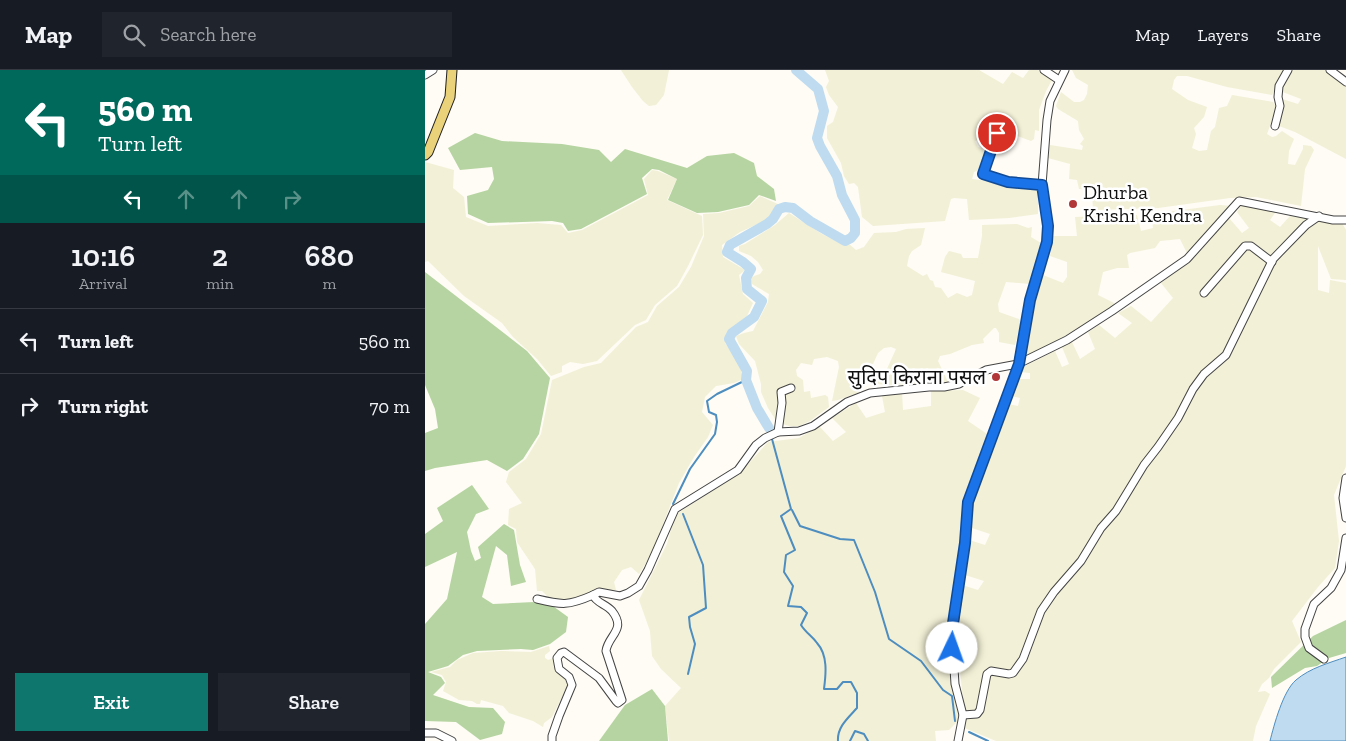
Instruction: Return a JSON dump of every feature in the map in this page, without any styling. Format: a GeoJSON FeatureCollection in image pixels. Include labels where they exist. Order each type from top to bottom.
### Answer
{"type":"FeatureCollection","features":[{"type":"Feature","properties":{"kind":"main road"},"geometry":{"type":"LineString","coordinates":[[425,155],[450,97],[452,70]]}},
{"type":"Feature","properties":{"kind":"street"},"geometry":{"type":"LineString","coordinates":[[425,75],[433,70]]}},
{"type":"Feature","properties":{"kind":"street"},"geometry":{"type":"LineString","coordinates":[[1044,70],[1059,80]]}},
{"type":"Feature","properties":{"kind":"street"},"geometry":{"type":"LineString","coordinates":[[958,741],[963,715],[955,684],[952,638],[965,548],[968,502],[1019,364],[1030,300],[1048,235],[1042,185],[1048,110],[1059,80],[1065,70]]}},
{"type":"Feature","properties":{"kind":"street"},"geometry":{"type":"LineString","coordinates":[[1275,126],[1280,106],[1278,97],[1279,86],[1288,70]]}},
{"type":"Feature","properties":{"kind":"street"},"geometry":{"type":"LineString","coordinates":[[1330,70],[1346,82]]}},
{"type":"Feature","properties":{"kind":"street"},"geometry":{"type":"LineString","coordinates":[[997,133],[983,172],[985,175],[1008,182],[1042,185]]}},
{"type":"Feature","properties":{"kind":"street"},"geometry":{"type":"LineString","coordinates":[[537,599],[558,605],[593,596],[599,592],[620,596],[628,593],[639,586],[648,570],[675,509],[735,473],[756,445],[765,438],[779,432],[799,431],[813,426],[847,402],[870,393],[912,388],[944,388],[959,384],[992,368],[1019,364],[1067,340],[1187,259],[1239,202],[1333,220],[1346,220]]}},
{"type":"Feature","properties":{"kind":"street"},"geometry":{"type":"LineString","coordinates":[[963,715],[977,714],[980,710],[987,674],[991,671],[1013,673],[1023,659],[1041,611],[1054,592],[1081,561],[1101,528],[1116,511],[1174,424],[1193,389],[1204,374],[1226,355],[1271,262],[1289,242],[1319,216]]}},
{"type":"Feature","properties":{"kind":"street"},"geometry":{"type":"LineString","coordinates":[[1203,293],[1245,246],[1251,246],[1271,262]]}},
{"type":"Feature","properties":{"kind":"street"},"geometry":{"type":"LineString","coordinates":[[779,432],[782,403],[781,392],[784,389],[791,388]]}},
{"type":"Feature","properties":{"kind":"street"},"geometry":{"type":"LineString","coordinates":[[1346,478],[1343,498],[1346,518]]}},
{"type":"Feature","properties":{"kind":"street"},"geometry":{"type":"LineString","coordinates":[[1324,659],[1309,648],[1305,637],[1305,629],[1314,604],[1331,588],[1341,570],[1346,538]]}},
{"type":"Feature","properties":{"kind":"street"},"geometry":{"type":"LineString","coordinates":[[552,741],[552,736],[571,685],[569,677],[559,668],[557,658],[561,653],[564,652],[599,678],[616,701],[622,700],[606,651],[607,644],[615,635],[617,619],[611,610],[593,596]]}},
{"type":"Feature","properties":{"kind":"street"},"geometry":{"type":"LineString","coordinates":[[425,734],[436,733],[453,741]]}},
{"type":"Feature","properties":{"kind":"shaded area"},"geometry":{"type":"Polygon","coordinates":[[[621,70],[669,70],[664,95],[656,105],[649,106],[632,87],[621,70]]]}},
{"type":"Feature","properties":{"kind":"shaded area"},"geometry":{"type":"Polygon","coordinates":[[[825,70],[979,70],[1003,84],[1012,72],[1023,78],[1029,70],[1038,70],[1050,78],[1052,80],[1039,110],[1039,131],[1035,130],[1034,139],[1031,141],[982,123],[978,140],[975,141],[978,147],[987,153],[981,169],[974,172],[972,179],[1038,187],[1038,214],[969,220],[967,199],[954,198],[951,199],[945,221],[873,226],[862,217],[858,187],[854,183],[849,184],[844,176],[841,163],[827,138],[827,126],[833,122],[838,107],[829,95],[826,87],[829,81],[825,70]]]}},
{"type":"Feature","properties":{"kind":"shaded area"},"geometry":{"type":"Polygon","coordinates":[[[1072,70],[1285,70],[1272,95],[1227,87],[1187,76],[1177,76],[1172,89],[1188,100],[1207,107],[1204,117],[1194,128],[1196,134],[1192,148],[1199,151],[1207,150],[1219,108],[1227,106],[1232,95],[1273,102],[1276,107],[1267,134],[1272,137],[1282,131],[1294,139],[1289,151],[1288,164],[1295,165],[1303,145],[1311,146],[1314,150],[1305,169],[1301,206],[1256,197],[1230,198],[1158,208],[1093,210],[1092,190],[1079,189],[1077,180],[1069,179],[1070,164],[1048,158],[1050,145],[1082,150],[1083,146],[1080,144],[1084,139],[1079,130],[1078,121],[1056,106],[1061,92],[1074,102],[1084,100],[1087,94],[1088,85],[1076,78],[1072,70]]]}},
{"type":"Feature","properties":{"kind":"shaded area"},"geometry":{"type":"Polygon","coordinates":[[[1290,70],[1327,70],[1346,85],[1346,159],[1295,132],[1279,126],[1282,99],[1298,104],[1301,99],[1280,91],[1290,70]]]}},
{"type":"Feature","properties":{"kind":"shaded area"},"geometry":{"type":"Polygon","coordinates":[[[425,162],[454,170],[453,188],[464,197],[466,217],[488,226],[537,223],[561,225],[568,233],[582,230],[648,195],[644,179],[652,170],[658,171],[677,179],[667,200],[702,216],[703,235],[677,286],[655,305],[646,320],[635,325],[597,361],[583,364],[570,362],[562,366],[562,372],[551,376],[502,323],[464,296],[428,261],[425,262],[425,162]]]}},
{"type":"Feature","properties":{"kind":"shaded area"},"geometry":{"type":"Polygon","coordinates":[[[760,196],[780,205],[767,220],[740,232],[722,245],[723,257],[745,270],[739,275],[743,294],[753,303],[747,316],[727,332],[725,343],[739,362],[743,379],[734,383],[716,386],[705,397],[702,412],[713,425],[708,437],[679,483],[651,555],[639,574],[631,567],[622,570],[614,582],[616,590],[597,590],[571,600],[554,603],[542,591],[537,591],[535,569],[517,542],[516,529],[508,525],[509,509],[522,503],[506,482],[509,472],[526,459],[541,434],[552,380],[584,367],[601,363],[636,327],[648,322],[657,306],[679,287],[691,267],[704,236],[703,214],[719,213],[749,206],[760,196]]]}},
{"type":"Feature","properties":{"kind":"shaded area"},"geometry":{"type":"Polygon","coordinates":[[[1242,204],[1277,210],[1270,220],[1280,227],[1290,216],[1342,223],[1346,230],[1346,280],[1331,279],[1318,246],[1318,290],[1329,293],[1330,280],[1346,283],[1346,466],[1334,495],[1339,541],[1335,568],[1292,621],[1301,642],[1274,669],[1258,692],[1265,691],[1270,694],[1256,726],[1253,741],[996,741],[962,727],[965,718],[958,652],[952,629],[959,584],[978,590],[984,581],[962,574],[966,539],[985,545],[990,534],[966,526],[965,510],[947,631],[950,677],[959,720],[949,730],[935,731],[936,741],[669,741],[665,706],[681,688],[661,669],[652,656],[650,631],[639,600],[667,544],[675,515],[739,474],[768,442],[799,438],[819,426],[833,441],[846,432],[832,418],[856,403],[866,418],[885,412],[882,396],[902,392],[903,410],[931,406],[931,391],[963,390],[980,398],[968,421],[990,436],[966,509],[1008,404],[1018,406],[1020,398],[1011,396],[1017,379],[1030,379],[1030,373],[1019,372],[1021,368],[1055,351],[1062,367],[1069,364],[1062,347],[1071,340],[1080,359],[1095,349],[1088,332],[1099,325],[1115,338],[1132,323],[1118,313],[1131,306],[1151,322],[1173,298],[1161,283],[1192,259],[1229,218],[1242,233],[1249,228],[1237,212],[1242,204]]]}},
{"type":"Feature","properties":{"kind":"shaded area"},"geometry":{"type":"Polygon","coordinates":[[[1220,205],[1232,206],[1187,253],[1180,239],[1160,241],[1155,248],[1127,255],[1129,268],[1117,268],[1103,272],[1098,295],[1114,303],[1115,307],[1040,350],[1023,357],[1034,300],[1043,275],[1063,283],[1067,277],[1067,262],[1050,256],[1053,236],[1077,236],[1075,217],[1137,215],[1141,231],[1153,228],[1151,214],[1220,205]]]}},
{"type":"Feature","properties":{"kind":"shaded area"},"geometry":{"type":"Polygon","coordinates":[[[789,213],[822,234],[840,243],[849,244],[856,250],[864,247],[874,233],[925,228],[921,245],[912,251],[907,266],[923,276],[927,274],[935,287],[941,288],[948,298],[957,293],[967,297],[972,295],[975,281],[941,272],[945,257],[949,251],[961,254],[963,258],[978,258],[982,225],[1017,224],[1028,228],[1032,227],[1031,237],[1041,243],[1030,284],[1006,282],[998,304],[999,312],[1019,319],[1021,323],[1015,345],[999,342],[999,333],[994,328],[983,339],[984,343],[940,356],[938,361],[948,382],[889,385],[877,384],[880,376],[886,371],[896,349],[891,347],[884,348],[878,353],[873,364],[863,365],[860,368],[860,392],[832,401],[839,367],[838,361],[827,357],[814,359],[812,365],[801,363],[796,370],[797,376],[803,380],[804,392],[810,391],[811,398],[825,395],[828,397],[829,407],[810,421],[799,426],[789,426],[777,422],[761,392],[761,384],[755,361],[739,344],[736,336],[753,331],[768,302],[769,294],[752,284],[750,279],[760,274],[763,270],[751,256],[739,251],[739,246],[775,225],[789,213]]]}},
{"type":"Feature","properties":{"kind":"shaded area"},"geometry":{"type":"Polygon","coordinates":[[[549,646],[550,651],[545,655],[545,658],[548,660],[554,658],[568,685],[552,717],[544,723],[543,727],[533,721],[509,713],[503,706],[481,700],[480,704],[477,704],[472,701],[459,700],[443,691],[446,682],[442,675],[431,672],[450,667],[457,660],[473,653],[501,651],[531,652],[549,646]]]}},
{"type":"Feature","properties":{"kind":"green space"},"geometry":{"type":"Polygon","coordinates":[[[475,133],[502,141],[562,144],[599,150],[611,162],[625,149],[687,168],[707,156],[734,153],[754,163],[757,176],[774,189],[776,201],[759,195],[749,205],[718,212],[697,213],[668,200],[677,179],[659,170],[652,169],[642,178],[647,194],[581,229],[568,231],[563,223],[552,221],[488,223],[468,214],[467,196],[488,190],[494,179],[492,167],[460,170],[448,148],[475,133]]]}},
{"type":"Feature","properties":{"kind":"green space"},"geometry":{"type":"Polygon","coordinates":[[[425,272],[527,351],[550,378],[539,434],[523,459],[507,471],[487,460],[425,471],[425,433],[438,428],[435,409],[425,385],[425,272]]]}},
{"type":"Feature","properties":{"kind":"green space"},"geometry":{"type":"Polygon","coordinates":[[[472,485],[489,509],[476,514],[467,532],[475,561],[481,558],[478,547],[504,524],[514,530],[520,565],[526,582],[511,586],[507,555],[496,546],[482,597],[493,604],[534,602],[550,604],[568,617],[566,632],[550,644],[533,650],[477,651],[463,655],[448,666],[428,672],[441,677],[445,683],[433,695],[469,707],[493,708],[505,722],[502,734],[480,740],[456,722],[425,721],[425,624],[447,599],[457,552],[425,567],[425,534],[443,521],[437,508],[472,485]]]}},
{"type":"Feature","properties":{"kind":"green space"},"geometry":{"type":"Polygon","coordinates":[[[1346,620],[1346,653],[1329,658],[1317,666],[1305,668],[1272,688],[1271,677],[1313,636],[1346,620]]]}},
{"type":"Feature","properties":{"kind":"green space"},"geometry":{"type":"Polygon","coordinates":[[[652,689],[665,706],[668,741],[599,741],[625,705],[652,689]]]}},
{"type":"Feature","properties":{"kind":"water"},"geometry":{"type":"Polygon","coordinates":[[[1346,657],[1346,741],[1270,741],[1280,709],[1291,685],[1307,672],[1346,657]]]}},
{"type":"Feature","properties":{"kind":"waterway"},"geometry":{"type":"LineString","coordinates":[[769,428],[757,408],[746,380],[747,371],[729,339],[732,333],[754,317],[762,301],[747,289],[746,278],[751,269],[727,252],[730,245],[767,224],[773,219],[779,209],[785,207],[793,208],[810,221],[845,241],[855,233],[855,220],[842,195],[837,176],[817,138],[824,111],[818,89],[796,70]]}},
{"type":"Feature","properties":{"kind":"waterway"},"geometry":{"type":"LineString","coordinates":[[673,504],[690,469],[715,434],[716,415],[709,412],[707,401],[746,380]]}},
{"type":"Feature","properties":{"kind":"waterway"},"geometry":{"type":"LineString","coordinates":[[772,439],[791,509],[781,516],[795,550],[786,555],[784,572],[793,586],[788,606],[801,607],[807,613],[801,625],[821,648],[823,653],[826,671],[824,689],[837,689],[843,682],[851,682],[857,693],[857,708],[841,727],[838,741]]}},
{"type":"Feature","properties":{"kind":"waterway"},"geometry":{"type":"LineString","coordinates":[[792,510],[800,526],[840,539],[854,540],[875,592],[889,639],[921,661],[943,690],[952,696],[955,721]]}},
{"type":"Feature","properties":{"kind":"waterway"},"geometry":{"type":"LineString","coordinates":[[683,514],[703,565],[706,608],[689,617],[695,644],[688,674]]}},
{"type":"Feature","properties":{"kind":"waterway"},"geometry":{"type":"LineString","coordinates":[[850,741],[855,731],[864,734],[868,741]]}},
{"type":"Feature","properties":{"kind":"waterway"},"geometry":{"type":"LineString","coordinates":[[969,732],[988,741]]}},
{"type":"Feature","properties":{"kind":"place","name":"Dhurba Krishi Kendra"},"geometry":{"type":"Point","coordinates":[1073,204]}},
{"type":"Feature","properties":{"kind":"place","name":"सुदिप किराना पसल"},"geometry":{"type":"Point","coordinates":[996,377]}},
{"type":"Feature","properties":{"kind":"route"},"geometry":{"type":"LineString","coordinates":[[952,648],[952,630],[963,563],[970,493],[1019,364],[1025,322],[1048,235],[1042,185],[1008,182],[983,174],[997,133]]}}]}
